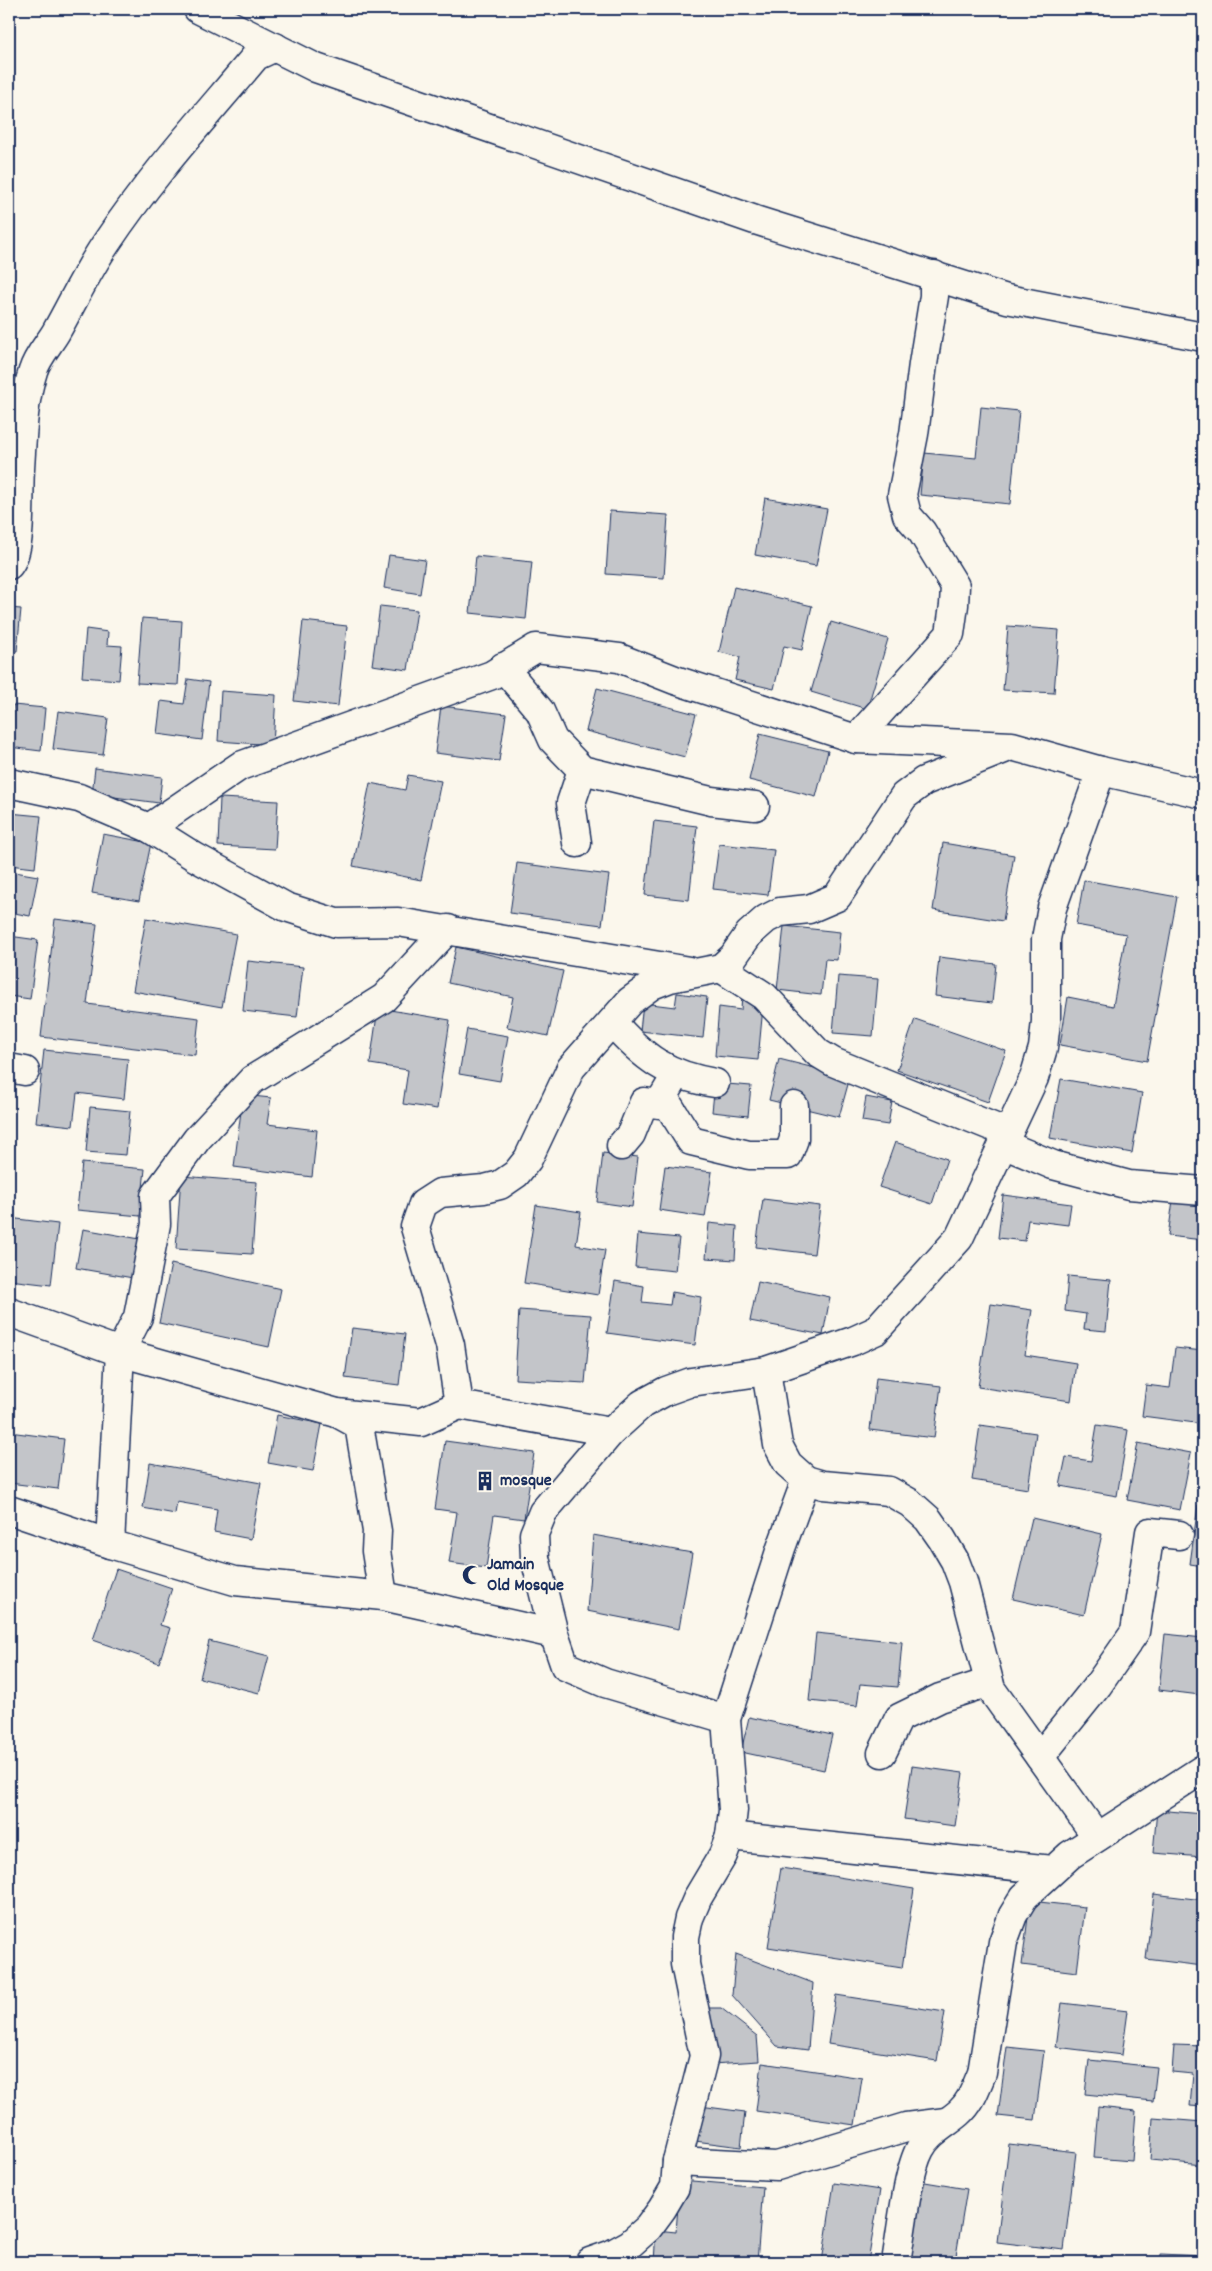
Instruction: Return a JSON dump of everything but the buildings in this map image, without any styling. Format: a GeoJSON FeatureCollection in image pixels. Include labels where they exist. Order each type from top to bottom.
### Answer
{"type":"FeatureCollection","features":[{"type":"Feature","properties":{"kind":"street"},"geometry":{"type":"LineString","coordinates":[[198,9],[316,68],[755,220],[1007,299],[1203,337]]}},
{"type":"Feature","properties":{"kind":"street"},"geometry":{"type":"LineString","coordinates":[[9,565],[14,558],[19,514],[22,442],[26,405],[33,369],[56,332],[78,287],[107,242],[159,171],[256,56],[274,47]]}},
{"type":"Feature","properties":{"kind":"street"},"geometry":{"type":"LineString","coordinates":[[856,739],[950,634],[955,586],[927,540],[907,515],[902,495],[914,434],[934,296],[934,275]]}},
{"type":"Feature","properties":{"kind":"street"},"geometry":{"type":"LineString","coordinates":[[149,828],[240,766],[492,675],[536,648],[619,658],[675,680],[856,739],[1012,746],[1101,771],[1203,794]]}},
{"type":"Feature","properties":{"kind":"street"},"geometry":{"type":"LineString","coordinates":[[503,668],[540,711],[553,740],[582,770],[711,802],[756,806]]}},
{"type":"Feature","properties":{"kind":"street"},"geometry":{"type":"LineString","coordinates":[[459,1405],[450,1345],[416,1227],[423,1204],[440,1193],[484,1189],[500,1185],[516,1174],[528,1159],[571,1068],[630,1001],[652,985],[670,978],[711,970],[733,957],[749,934],[766,919],[780,912],[809,909],[837,897],[904,796],[924,781],[1012,746]]}},
{"type":"Feature","properties":{"kind":"street"},"geometry":{"type":"LineString","coordinates":[[577,843],[571,802],[582,770]]}},
{"type":"Feature","properties":{"kind":"street"},"geometry":{"type":"LineString","coordinates":[[726,1719],[605,1683],[565,1666],[554,1634],[535,1558],[534,1534],[543,1512],[611,1432],[642,1404],[666,1391],[691,1382],[766,1371],[853,1341],[875,1331],[959,1238],[1034,1078],[1043,1048],[1046,1022],[1046,938],[1052,908],[1101,771]]}},
{"type":"Feature","properties":{"kind":"street"},"geometry":{"type":"LineString","coordinates":[[9,782],[79,798],[149,828],[195,857],[286,907],[336,923],[398,922],[711,970],[764,996],[818,1053],[832,1062],[1006,1138],[1053,1165],[1129,1185],[1203,1191]]}},
{"type":"Feature","properties":{"kind":"street"},"geometry":{"type":"LineString","coordinates":[[110,1544],[120,1352],[138,1317],[156,1224],[155,1196],[197,1139],[252,1080],[384,998],[448,929]]}},
{"type":"Feature","properties":{"kind":"street"},"geometry":{"type":"LineString","coordinates":[[612,1022],[635,1048],[660,1066],[691,1079],[714,1083]]}},
{"type":"Feature","properties":{"kind":"street"},"geometry":{"type":"LineString","coordinates":[[621,1146],[631,1134],[644,1102],[660,1104],[675,1072]]}},
{"type":"Feature","properties":{"kind":"street"},"geometry":{"type":"LineString","coordinates":[[664,1098],[691,1141],[749,1155],[788,1155],[794,1139],[794,1106]]}},
{"type":"Feature","properties":{"kind":"street"},"geometry":{"type":"LineString","coordinates":[[9,1312],[120,1352],[337,1414],[421,1422],[459,1405],[611,1432]]}},
{"type":"Feature","properties":{"kind":"street"},"geometry":{"type":"LineString","coordinates":[[766,1371],[778,1445],[788,1464],[806,1480],[823,1485],[889,1490],[910,1503],[928,1519],[942,1538],[955,1561],[963,1582],[991,1689],[1097,1837]]}},
{"type":"Feature","properties":{"kind":"street"},"geometry":{"type":"LineString","coordinates":[[337,1414],[359,1425],[377,1531],[376,1551],[383,1596]]}},
{"type":"Feature","properties":{"kind":"street"},"geometry":{"type":"LineString","coordinates":[[590,2262],[610,2255],[631,2253],[675,2187],[677,2161],[704,2056],[686,1964],[685,1938],[689,1918],[698,1897],[723,1855],[730,1836],[733,1810],[726,1719],[781,1548],[806,1480]]}},
{"type":"Feature","properties":{"kind":"street"},"geometry":{"type":"LineString","coordinates":[[9,1510],[110,1544],[235,1581],[383,1596],[554,1634]]}},
{"type":"Feature","properties":{"kind":"street"},"geometry":{"type":"LineString","coordinates":[[1040,1757],[1098,1685],[1135,1632],[1150,1532],[1179,1536]]}},
{"type":"Feature","properties":{"kind":"street"},"geometry":{"type":"LineString","coordinates":[[882,1753],[899,1718],[940,1698],[989,1682]]}},
{"type":"Feature","properties":{"kind":"street"},"geometry":{"type":"LineString","coordinates":[[896,2262],[913,2167],[920,2150],[933,2132],[960,2112],[974,2093],[982,2073],[1003,1942],[1013,1915],[1024,1897],[1070,1855],[1203,1768]]}},
{"type":"Feature","properties":{"kind":"street"},"geometry":{"type":"LineString","coordinates":[[730,1836],[1052,1870]]}},
{"type":"Feature","properties":{"kind":"street"},"geometry":{"type":"LineString","coordinates":[[677,2161],[777,2166],[906,2127],[946,2122]]}},
{"type":"Feature","properties":{"kind":"place","name":"mosque"},"geometry":{"type":"Point","coordinates":[485,1481]}},
{"type":"Feature","properties":{"kind":"place","name":"Jamain Old Mosque"},"geometry":{"type":"Point","coordinates":[472,1575]}}]}
